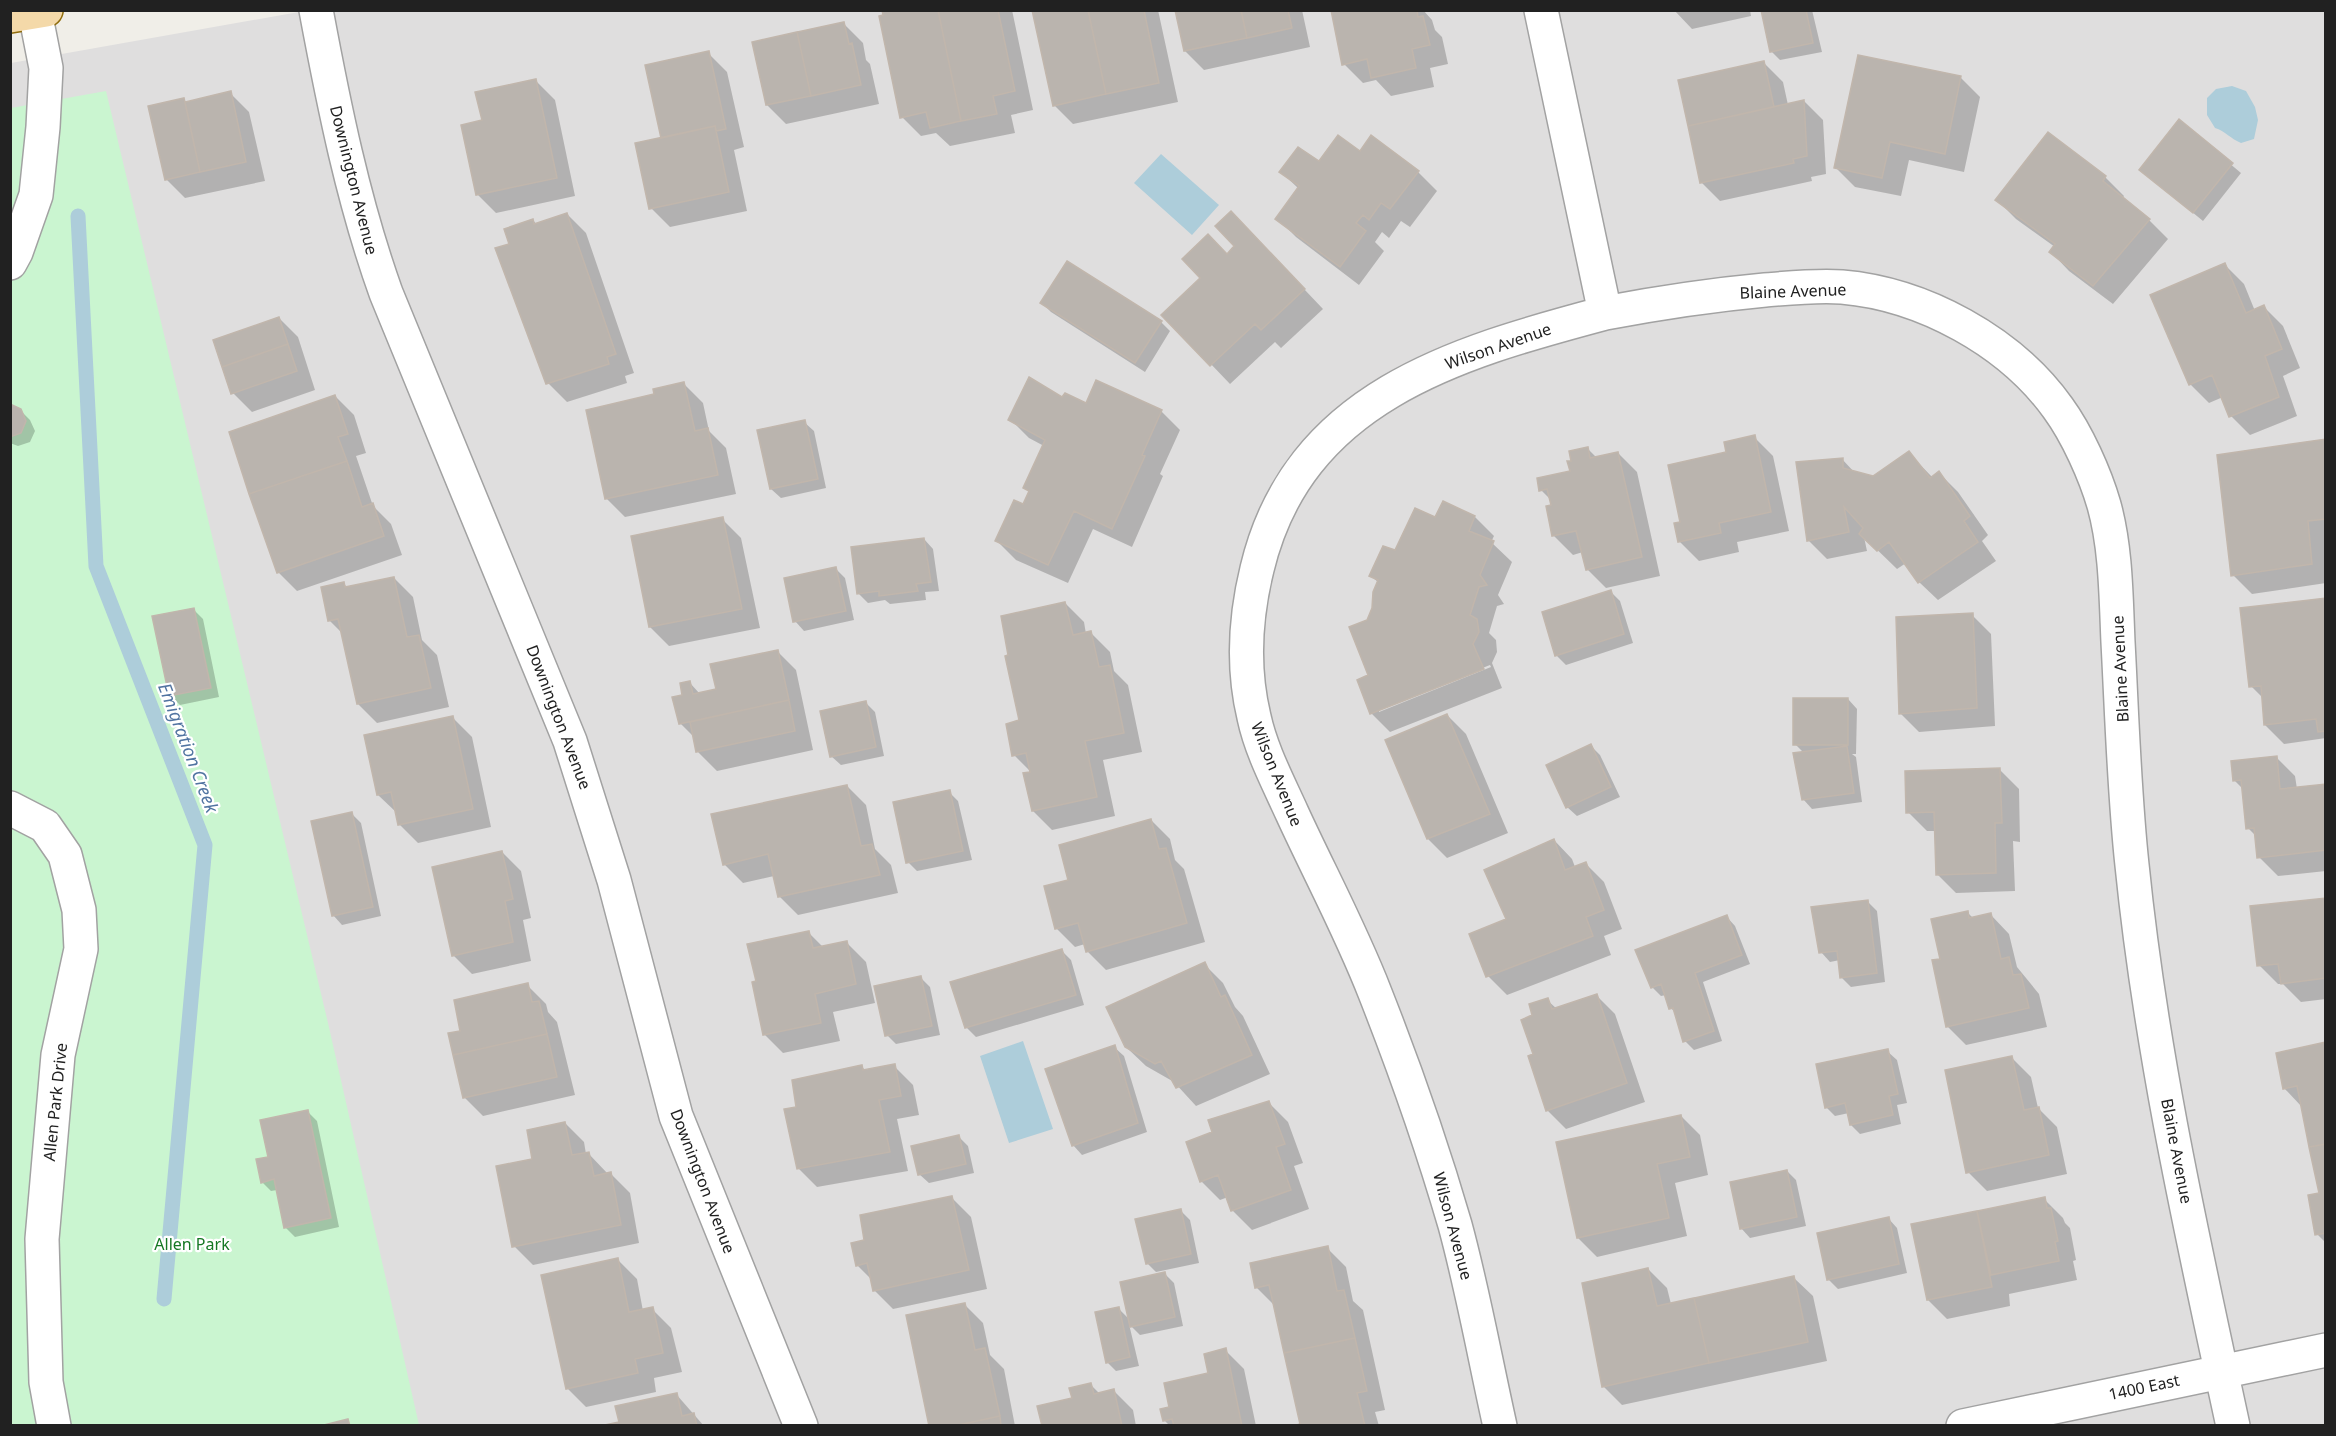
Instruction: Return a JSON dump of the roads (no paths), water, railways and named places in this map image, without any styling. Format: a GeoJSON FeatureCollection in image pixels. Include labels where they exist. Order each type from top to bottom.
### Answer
{"type":"FeatureCollection","features":[{"type":"Feature","properties":{"kind":"street","name":"Downington Avenue"},"geometry":{"type":"LineString","coordinates":[[316,10],[349,174],[386,293],[570,741],[614,880],[676,1116],[801,1425]]}},
{"type":"Feature","properties":{"kind":"street"},"geometry":{"type":"LineString","coordinates":[[1541,10],[1605,313]]}},
{"type":"Feature","properties":{"kind":"street"},"geometry":{"type":"LineString","coordinates":[[10,263],[36,195],[44,127],[46,68],[30,13]]}},
{"type":"Feature","properties":{"kind":"street","name":"Blaine Avenue"},"geometry":{"type":"LineString","coordinates":[[1605,313],[1707,295],[1793,288],[1841,287],[1890,295],[1939,314],[1982,337],[2023,368],[2058,408],[2084,456],[2104,506],[2113,559],[2126,802],[2152,1019],[2220,1371],[2233,1425]]}},
{"type":"Feature","properties":{"kind":"street","name":"Wilson Avenue"},"geometry":{"type":"LineString","coordinates":[[1500,1425],[1456,1229],[1427,1131],[1368,975],[1272,770],[1254,718],[1245,664],[1248,606],[1261,550],[1282,500],[1311,457],[1344,423],[1382,396],[1419,374],[1466,354],[1515,337],[1605,313]]}},
{"type":"Feature","properties":{"kind":"street","name":"Allen Park Drive"},"geometry":{"type":"LineString","coordinates":[[10,808],[45,826],[65,855],[80,910],[81,950],[58,1055],[42,1239],[45,1382],[54,1425]]}},
{"type":"Feature","properties":{"kind":"street","name":"1400 East"},"geometry":{"type":"LineString","coordinates":[[1963,1425],[2325,1350]]}},
{"type":"Feature","properties":{"kind":"water"},"geometry":{"type":"Polygon","coordinates":[[[2232,86],[2246,91],[2255,107],[2258,120],[2254,139],[2241,143],[2215,128],[2207,115],[2207,98],[2216,89],[2232,86]]]}},
{"type":"Feature","properties":{"kind":"water"},"geometry":{"type":"Polygon","coordinates":[[[1161,154],[1219,205],[1192,235],[1134,183],[1161,154]]]}},
{"type":"Feature","properties":{"kind":"water"},"geometry":{"type":"Polygon","coordinates":[[[1023,1041],[1053,1129],[1009,1143],[980,1056],[1023,1041]]]}},
{"type":"Feature","properties":{"kind":"waterway","name":"Emigration Creek"},"geometry":{"type":"LineString","coordinates":[[78,216],[96,566],[205,845],[164,1299]]}},
{"type":"Feature","properties":{"kind":"park label","name":"Allen Park"},"geometry":{"type":"Point","coordinates":[192,1244]}}]}
